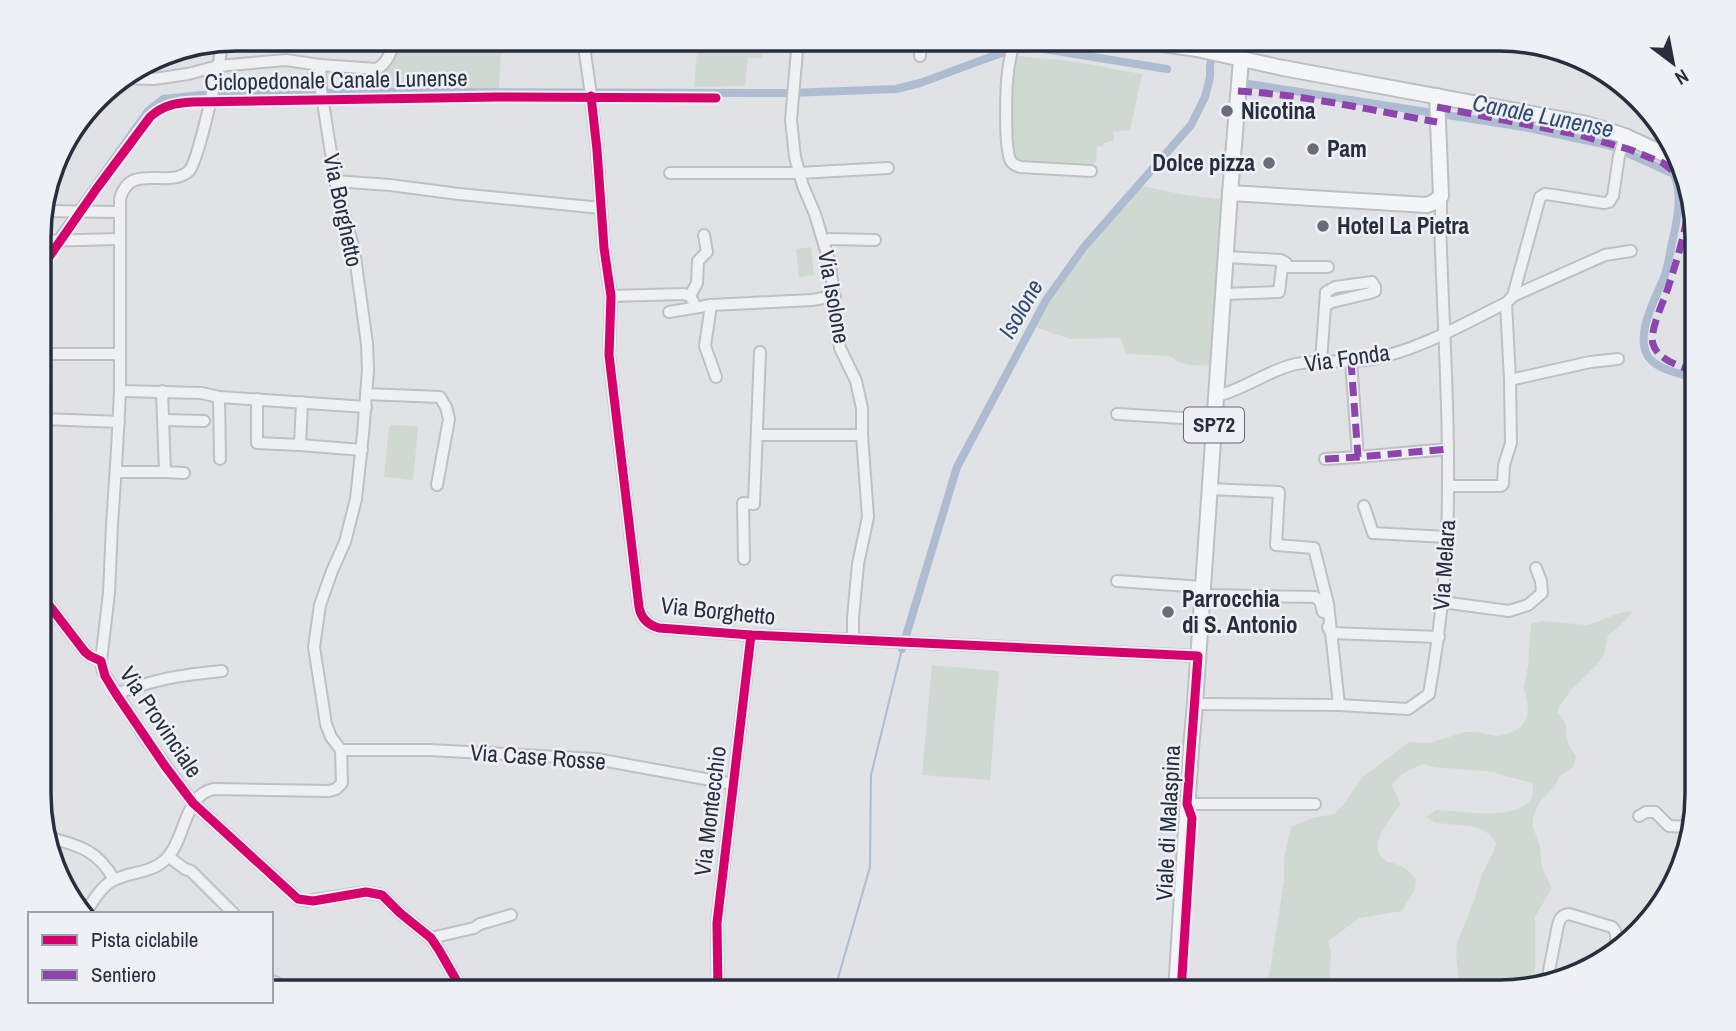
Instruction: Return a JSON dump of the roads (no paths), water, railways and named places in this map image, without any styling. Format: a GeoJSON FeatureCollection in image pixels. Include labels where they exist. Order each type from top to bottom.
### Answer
{"type":"FeatureCollection","features":[{"type":"Feature","properties":{"kind":"main road"},"geometry":{"type":"LineString","coordinates":[[1215,51],[1437,108],[1587,124],[1667,156]]}},
{"type":"Feature","properties":{"kind":"main road","name":"SP72"},"geometry":{"type":"LineString","coordinates":[[1230,193],[1239,82],[1235,58]]}},
{"type":"Feature","properties":{"kind":"main road","name":"Via Melara"},"geometry":{"type":"LineString","coordinates":[[1437,108],[1441,196]]}},
{"type":"Feature","properties":{"kind":"main road"},"geometry":{"type":"LineString","coordinates":[[1230,193],[1427,205],[1441,196]]}},
{"type":"Feature","properties":{"kind":"main road","name":"Viale di Malaspina"},"geometry":{"type":"LineString","coordinates":[[1177,980],[1230,193]]}},
{"type":"Feature","properties":{"kind":"street"},"geometry":{"type":"LineString","coordinates":[[140,79],[188,74],[218,66],[286,60],[372,70],[386,62],[391,51]]}},
{"type":"Feature","properties":{"kind":"street","name":"Via Borghetto"},"geometry":{"type":"LineString","coordinates":[[585,51],[611,296],[610,367],[641,615],[650,625],[751,635],[1198,656]]}},
{"type":"Feature","properties":{"kind":"street","name":"Via Isolone"},"geometry":{"type":"LineString","coordinates":[[797,51],[790,120],[793,144],[803,186],[830,264],[841,348],[856,381],[863,408],[862,435],[868,517],[858,564],[853,634],[856,640]]}},
{"type":"Feature","properties":{"kind":"street"},"geometry":{"type":"LineString","coordinates":[[920,51],[920,56]]}},
{"type":"Feature","properties":{"kind":"street"},"geometry":{"type":"LineString","coordinates":[[1012,51],[1008,71],[1006,120],[1009,159],[1020,167],[1091,172]]}},
{"type":"Feature","properties":{"kind":"street"},"geometry":{"type":"LineString","coordinates":[[1235,51],[1235,58]]}},
{"type":"Feature","properties":{"kind":"street","name":"Via Provinciale"},"geometry":{"type":"LineString","coordinates":[[169,857],[193,803],[116,694],[105,676],[102,661],[120,391],[120,212],[122,190],[126,185],[142,178],[179,176],[189,171],[194,163],[220,52]]}},
{"type":"Feature","properties":{"kind":"street","name":"Via Borghetto"},"geometry":{"type":"LineString","coordinates":[[193,803],[198,796],[214,789],[324,791],[336,789],[343,780],[341,750],[331,737],[326,724],[314,647],[320,605],[345,542],[356,499],[368,370],[355,261],[335,181],[321,94],[320,65]]}},
{"type":"Feature","properties":{"kind":"street"},"geometry":{"type":"LineString","coordinates":[[1448,486],[1503,484],[1504,465],[1511,443],[1509,299],[1540,197],[1545,194],[1609,202],[1616,182],[1624,140]]}},
{"type":"Feature","properties":{"kind":"street"},"geometry":{"type":"LineString","coordinates":[[670,173],[799,173],[888,168]]}},
{"type":"Feature","properties":{"kind":"street"},"geometry":{"type":"LineString","coordinates":[[335,181],[601,208]]}},
{"type":"Feature","properties":{"kind":"street","name":"Via Melara"},"geometry":{"type":"LineString","coordinates":[[1195,704],[1339,705],[1408,709],[1429,694],[1439,637],[1447,537],[1448,449],[1441,196]]}},
{"type":"Feature","properties":{"kind":"street"},"geometry":{"type":"LineString","coordinates":[[1427,205],[1435,211],[1440,221]]}},
{"type":"Feature","properties":{"kind":"street"},"geometry":{"type":"LineString","coordinates":[[52,211],[120,212]]}},
{"type":"Feature","properties":{"kind":"street"},"geometry":{"type":"LineString","coordinates":[[690,296],[697,283],[698,261],[707,252],[704,235]]}},
{"type":"Feature","properties":{"kind":"street"},"geometry":{"type":"LineString","coordinates":[[51,241],[120,239]]}},
{"type":"Feature","properties":{"kind":"street"},"geometry":{"type":"LineString","coordinates":[[824,242],[830,239],[875,240]]}},
{"type":"Feature","properties":{"kind":"street","name":"Via Fonda"},"geometry":{"type":"LineString","coordinates":[[1216,396],[1297,364],[1372,359],[1418,345],[1605,255],[1630,251]]}},
{"type":"Feature","properties":{"kind":"street"},"geometry":{"type":"LineString","coordinates":[[1226,257],[1281,260],[1286,263],[1286,267]]}},
{"type":"Feature","properties":{"kind":"street"},"geometry":{"type":"LineString","coordinates":[[1224,294],[1279,292],[1282,267],[1328,267]]}},
{"type":"Feature","properties":{"kind":"street"},"geometry":{"type":"LineString","coordinates":[[611,296],[684,293],[690,296],[695,307]]}},
{"type":"Feature","properties":{"kind":"street"},"geometry":{"type":"LineString","coordinates":[[669,312],[711,305],[812,300],[835,296]]}},
{"type":"Feature","properties":{"kind":"street"},"geometry":{"type":"LineString","coordinates":[[711,305],[705,346],[716,377]]}},
{"type":"Feature","properties":{"kind":"street"},"geometry":{"type":"LineString","coordinates":[[1321,362],[1325,306]]}},
{"type":"Feature","properties":{"kind":"street"},"geometry":{"type":"LineString","coordinates":[[744,559],[743,503],[754,504],[760,352]]}},
{"type":"Feature","properties":{"kind":"street"},"geometry":{"type":"LineString","coordinates":[[51,354],[119,354]]}},
{"type":"Feature","properties":{"kind":"street"},"geometry":{"type":"LineString","coordinates":[[1510,380],[1590,362],[1618,359]]}},
{"type":"Feature","properties":{"kind":"street"},"geometry":{"type":"LineString","coordinates":[[1351,361],[1358,457]]}},
{"type":"Feature","properties":{"kind":"street"},"geometry":{"type":"LineString","coordinates":[[120,391],[201,393],[219,397],[366,407]]}},
{"type":"Feature","properties":{"kind":"street"},"geometry":{"type":"LineString","coordinates":[[162,391],[165,472]]}},
{"type":"Feature","properties":{"kind":"street"},"geometry":{"type":"LineString","coordinates":[[366,394],[440,397],[449,419],[437,485]]}},
{"type":"Feature","properties":{"kind":"street"},"geometry":{"type":"LineString","coordinates":[[219,397],[220,459]]}},
{"type":"Feature","properties":{"kind":"street"},"geometry":{"type":"LineString","coordinates":[[257,399],[257,443],[362,450]]}},
{"type":"Feature","properties":{"kind":"street"},"geometry":{"type":"LineString","coordinates":[[300,445],[302,402]]}},
{"type":"Feature","properties":{"kind":"street"},"geometry":{"type":"LineString","coordinates":[[1117,414],[1214,420]]}},
{"type":"Feature","properties":{"kind":"street"},"geometry":{"type":"LineString","coordinates":[[51,419],[118,422]]}},
{"type":"Feature","properties":{"kind":"street"},"geometry":{"type":"LineString","coordinates":[[164,419],[204,421]]}},
{"type":"Feature","properties":{"kind":"street"},"geometry":{"type":"LineString","coordinates":[[757,435],[862,435]]}},
{"type":"Feature","properties":{"kind":"street"},"geometry":{"type":"LineString","coordinates":[[1325,459],[1448,449]]}},
{"type":"Feature","properties":{"kind":"street"},"geometry":{"type":"LineString","coordinates":[[116,472],[184,473]]}},
{"type":"Feature","properties":{"kind":"street"},"geometry":{"type":"LineString","coordinates":[[1209,489],[1279,492],[1276,545],[1314,548],[1328,604],[1339,705]]}},
{"type":"Feature","properties":{"kind":"street"},"geometry":{"type":"LineString","coordinates":[[1364,506],[1373,533],[1447,537]]}},
{"type":"Feature","properties":{"kind":"street"},"geometry":{"type":"LineString","coordinates":[[1442,602],[1509,611],[1528,605],[1542,593],[1536,568]]}},
{"type":"Feature","properties":{"kind":"street"},"geometry":{"type":"LineString","coordinates":[[1117,581],[1203,591],[1315,597],[1320,601],[1331,634]]}},
{"type":"Feature","properties":{"kind":"street"},"geometry":{"type":"LineString","coordinates":[[51,608],[85,652],[102,661]]}},
{"type":"Feature","properties":{"kind":"street"},"geometry":{"type":"LineString","coordinates":[[1331,634],[1439,637]]}},
{"type":"Feature","properties":{"kind":"street","name":"Via Montecchio"},"geometry":{"type":"LineString","coordinates":[[718,980],[717,923],[751,635]]}},
{"type":"Feature","properties":{"kind":"street"},"geometry":{"type":"LineString","coordinates":[[116,694],[167,677],[222,671]]}},
{"type":"Feature","properties":{"kind":"street","name":"Via Case Rosse"},"geometry":{"type":"LineString","coordinates":[[341,750],[429,750],[596,759],[733,784]]}},
{"type":"Feature","properties":{"kind":"street"},"geometry":{"type":"LineString","coordinates":[[193,803],[298,899],[313,901],[366,892],[382,895],[431,938],[456,980]]}},
{"type":"Feature","properties":{"kind":"street"},"geometry":{"type":"LineString","coordinates":[[1187,804],[1315,804]]}},
{"type":"Feature","properties":{"kind":"street"},"geometry":{"type":"LineString","coordinates":[[1639,816],[1655,812],[1669,826],[1683,827]]}},
{"type":"Feature","properties":{"kind":"street"},"geometry":{"type":"LineString","coordinates":[[57,841],[91,853],[107,866],[114,880]]}},
{"type":"Feature","properties":{"kind":"street"},"geometry":{"type":"LineString","coordinates":[[89,907],[106,885],[154,867],[169,857],[191,871],[232,912]]}},
{"type":"Feature","properties":{"kind":"street"},"geometry":{"type":"LineString","coordinates":[[1549,973],[1558,925],[1564,915],[1569,914],[1612,927],[1616,930],[1617,938]]}},
{"type":"Feature","properties":{"kind":"street"},"geometry":{"type":"LineString","coordinates":[[431,938],[474,928],[511,915]]}},
{"type":"Feature","properties":{"kind":"waterway","name":"Canale Lunense"},"geometry":{"type":"LineString","coordinates":[[51,247],[148,111],[163,99],[203,95],[406,92],[789,93],[896,89],[1009,51]]}},
{"type":"Feature","properties":{"kind":"waterway","name":"Canale Lunense"},"geometry":{"type":"LineString","coordinates":[[1056,51],[1167,69]]}},
{"type":"Feature","properties":{"kind":"waterway","name":"Isolone"},"geometry":{"type":"LineString","coordinates":[[902,649],[957,467],[1046,300],[1084,247],[1191,125],[1205,97],[1214,51]]}},
{"type":"Feature","properties":{"kind":"waterway","name":"Canale Lunense"},"geometry":{"type":"LineString","coordinates":[[1243,83],[1529,128],[1612,146],[1674,174]]}},
{"type":"Feature","properties":{"kind":"waterway","name":"Canale Lunense"},"geometry":{"type":"LineString","coordinates":[[1677,184],[1679,200],[1676,226],[1666,271],[1647,318],[1644,342],[1652,361],[1667,370],[1685,375]]}},
{"type":"Feature","properties":{"kind":"waterway"},"geometry":{"type":"LineString","coordinates":[[837,980],[870,867],[871,775],[902,649]]}},
{"type":"Feature","properties":{"kind":"place","name":"Nicotina"},"geometry":{"type":"Point","coordinates":[1227,111]}},
{"type":"Feature","properties":{"kind":"place","name":"Pam"},"geometry":{"type":"Point","coordinates":[1313,149]}},
{"type":"Feature","properties":{"kind":"place","name":"Dolce pizza"},"geometry":{"type":"Point","coordinates":[1269,163]}},
{"type":"Feature","properties":{"kind":"place","name":"Hotel La Pietra"},"geometry":{"type":"Point","coordinates":[1323,226]}},
{"type":"Feature","properties":{"kind":"place","name":"Parrocchia di S. Antonio"},"geometry":{"type":"Point","coordinates":[1168,612]}}]}
